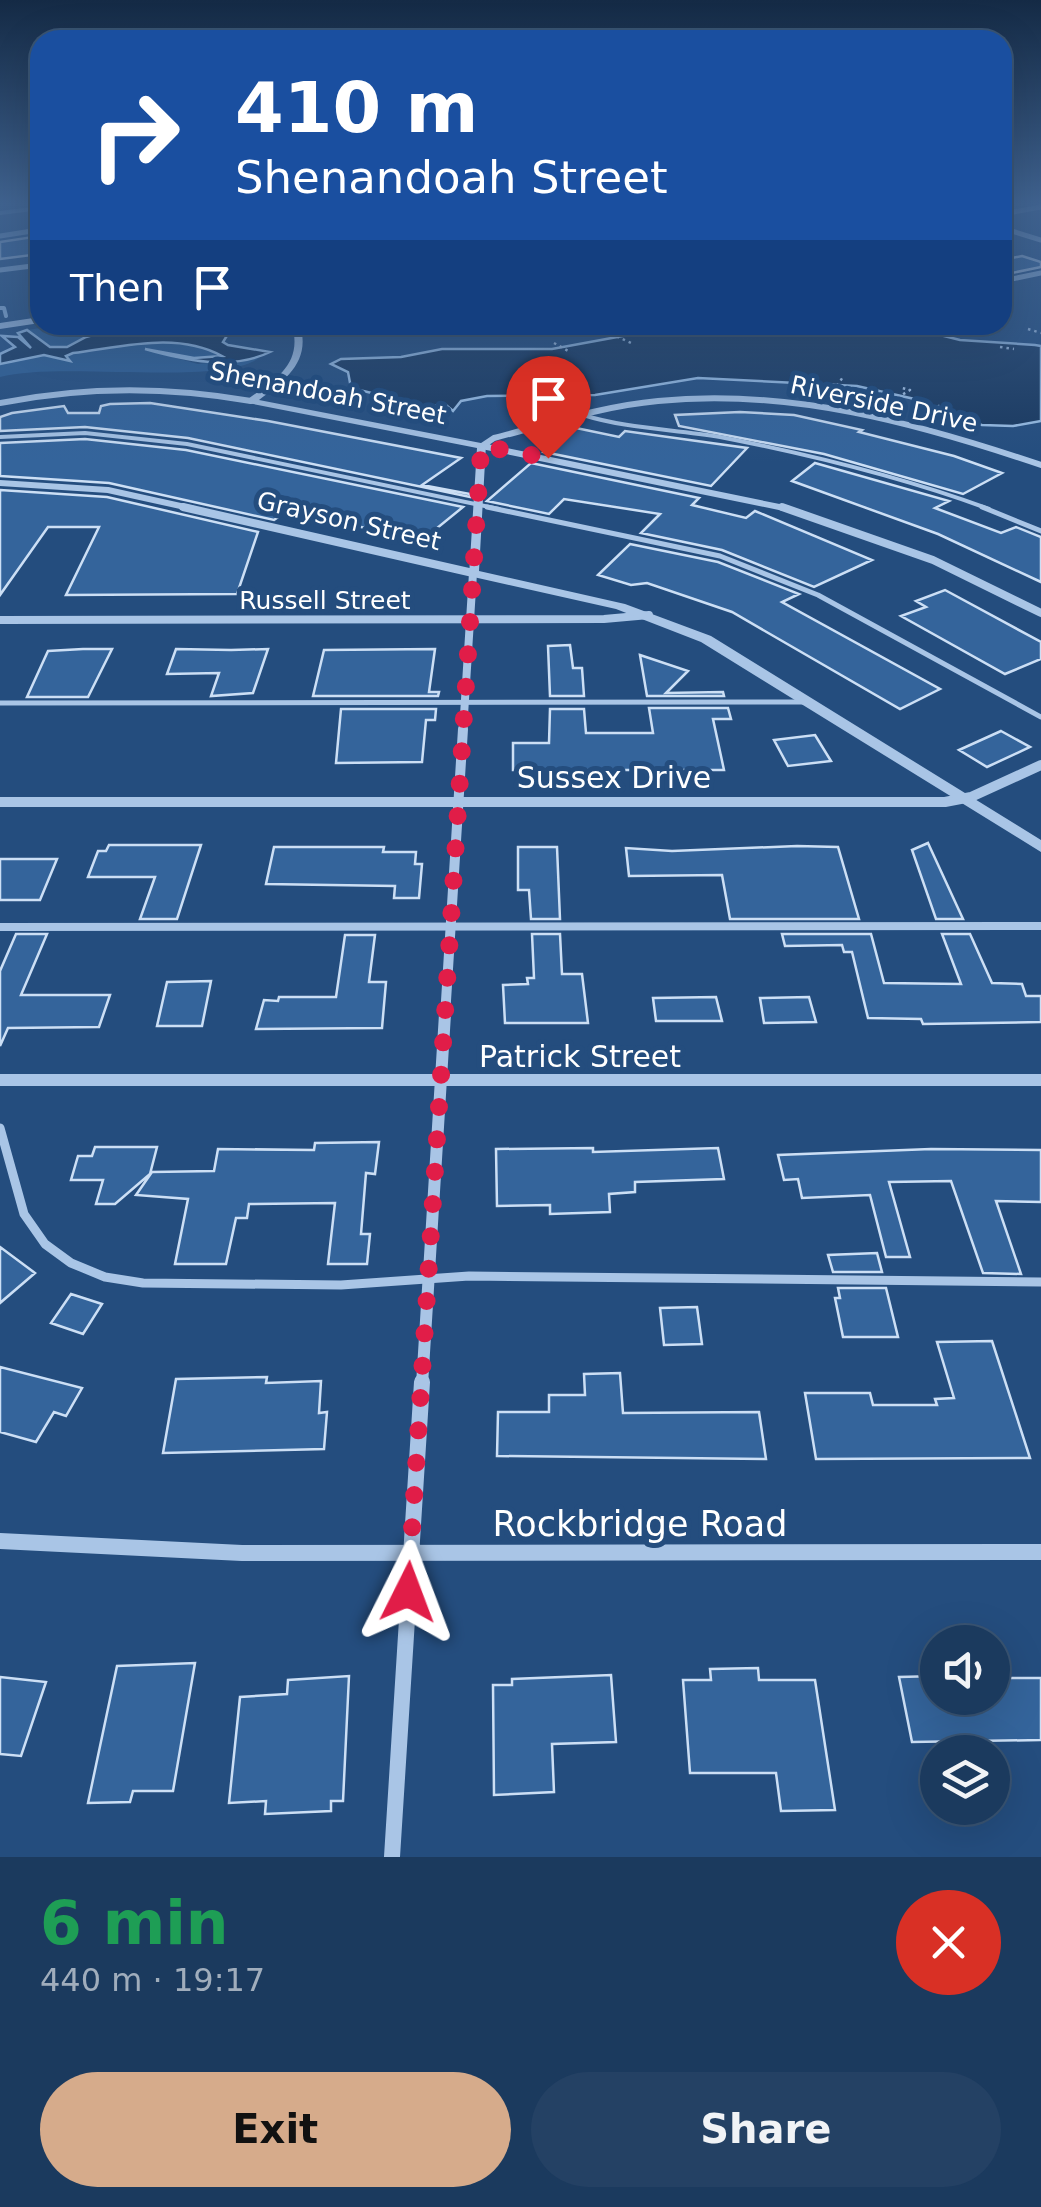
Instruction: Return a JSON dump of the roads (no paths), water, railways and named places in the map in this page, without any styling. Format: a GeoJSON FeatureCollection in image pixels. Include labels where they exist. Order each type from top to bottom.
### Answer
{"type":"FeatureCollection","features":[{"type":"Feature","properties":{"kind":"street"},"geometry":{"type":"LineString","coordinates":[[0,326],[30,322]]}},
{"type":"Feature","properties":{"kind":"street"},"geometry":{"type":"LineString","coordinates":[[251,401],[297,361],[299,335]]}},
{"type":"Feature","properties":{"kind":"street","name":"Shenandoah Street"},"geometry":{"type":"LineString","coordinates":[[0,404],[69,392],[187,390],[681,483],[782,507],[933,560],[1041,613]]}},
{"type":"Feature","properties":{"kind":"street","name":"Riverside Drive"},"geometry":{"type":"LineString","coordinates":[[482,446],[494,438],[583,415],[679,399],[779,401],[921,429],[1041,465]]}},
{"type":"Feature","properties":{"kind":"street"},"geometry":{"type":"LineString","coordinates":[[392,1857],[482,446]]}},
{"type":"Feature","properties":{"kind":"street","name":"Grayson Street"},"geometry":{"type":"LineString","coordinates":[[0,483],[47,483],[108,490],[650,615],[706,639],[1041,847]]}},
{"type":"Feature","properties":{"kind":"street","name":"Russell Street"},"geometry":{"type":"LineString","coordinates":[[0,620],[604,619],[650,615]]}},
{"type":"Feature","properties":{"kind":"street","name":"Sussex Drive"},"geometry":{"type":"LineString","coordinates":[[0,802],[964,799],[1041,766]]}},
{"type":"Feature","properties":{"kind":"street","name":"Patrick Street"},"geometry":{"type":"LineString","coordinates":[[0,1080],[1041,1080]]}},
{"type":"Feature","properties":{"kind":"street","name":"Rockbridge Road"},"geometry":{"type":"LineString","coordinates":[[0,1541],[224,1553],[1041,1552]]}},
{"type":"Feature","properties":{"kind":"lane"},"geometry":{"type":"LineString","coordinates":[[583,415],[613,424],[679,430],[840,462],[948,492],[1041,531]]}},
{"type":"Feature","properties":{"kind":"lane"},"geometry":{"type":"LineString","coordinates":[[0,436],[48,433],[149,438],[476,504],[744,564],[818,595],[1041,717]]}},
{"type":"Feature","properties":{"kind":"lane"},"geometry":{"type":"LineString","coordinates":[[0,703],[808,702]]}},
{"type":"Feature","properties":{"kind":"lane"},"geometry":{"type":"LineString","coordinates":[[0,927],[1041,926]]}},
{"type":"Feature","properties":{"kind":"lane"},"geometry":{"type":"LineString","coordinates":[[0,1128],[24,1214],[45,1244],[71,1263],[105,1277],[163,1283],[341,1285],[470,1276],[1041,1282]]}},
{"type":"Feature","properties":{"kind":"waterway"},"geometry":{"type":"LineString","coordinates":[[0,308],[4,308],[6,316]]}}]}
